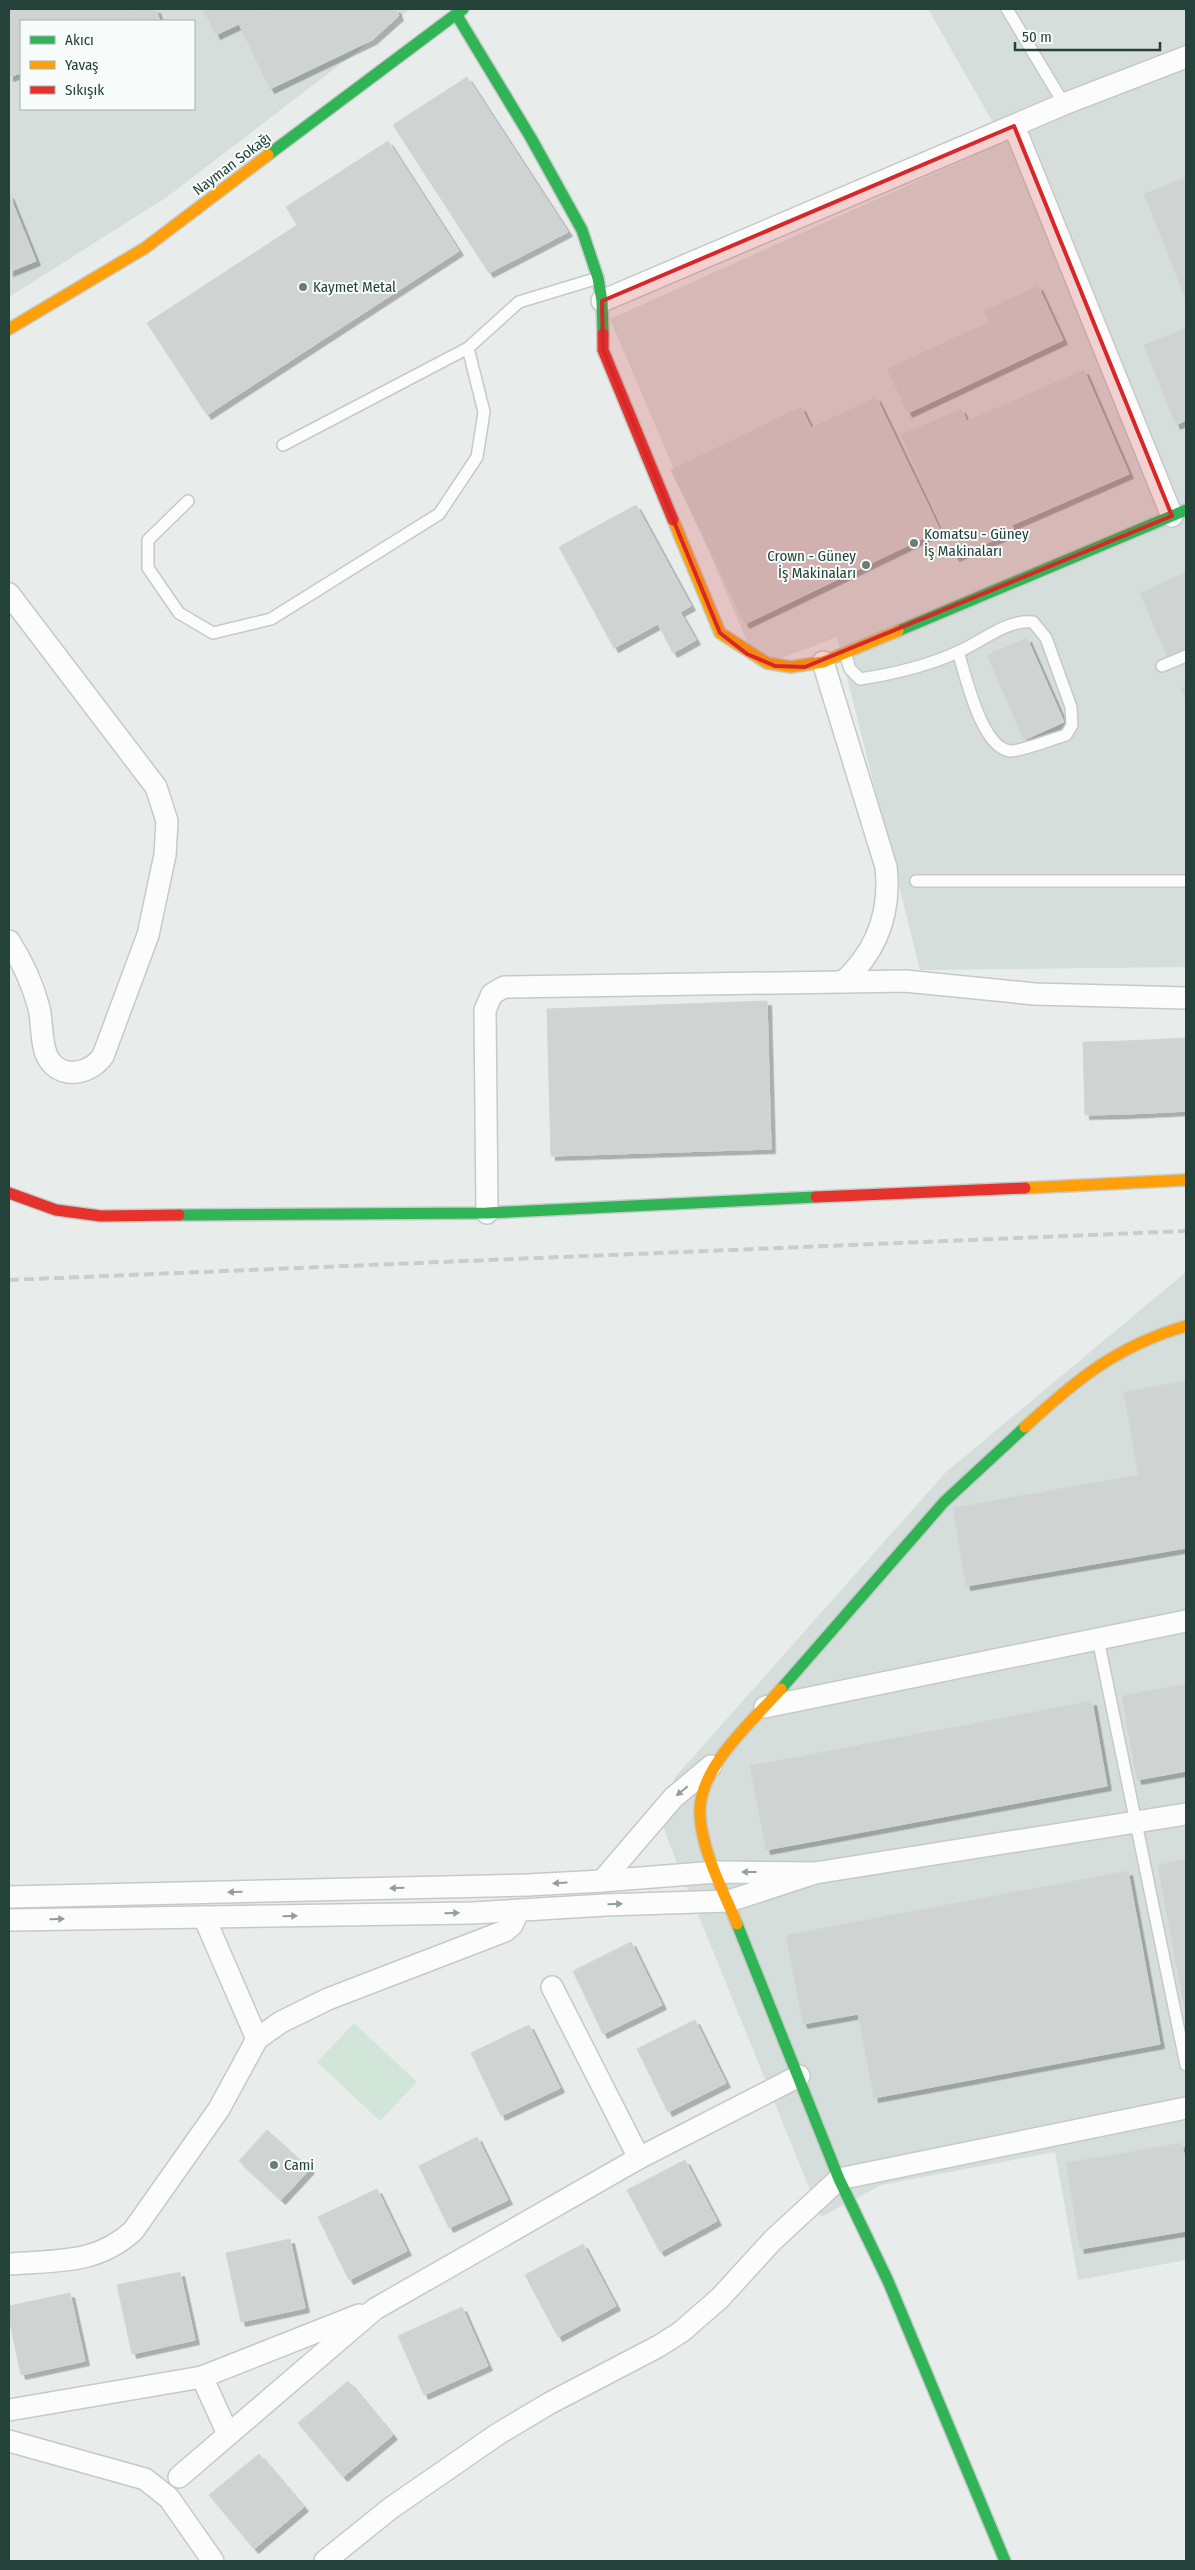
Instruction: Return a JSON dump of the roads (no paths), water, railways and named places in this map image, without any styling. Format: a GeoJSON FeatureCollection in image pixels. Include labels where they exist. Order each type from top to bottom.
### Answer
{"type":"FeatureCollection","features":[{"type":"Feature","properties":{"kind":"street"},"geometry":{"type":"LineString","coordinates":[[459,11],[582,230],[598,278],[602,301],[603,350],[720,633],[747,654],[775,666],[805,668],[823,662],[1179,513],[1014,126]]}},
{"type":"Feature","properties":{"kind":"street","name":"Nayman Sokağı"},"geometry":{"type":"LineString","coordinates":[[9,329],[145,248],[459,11]]}},
{"type":"Feature","properties":{"kind":"street"},"geometry":{"type":"LineString","coordinates":[[602,301],[1064,104],[1186,57]]}},
{"type":"Feature","properties":{"kind":"street"},"geometry":{"type":"LineString","coordinates":[[9,594],[156,787],[165,809],[168,832],[148,935],[103,1056],[92,1068],[77,1073],[69,1072],[62,1070],[50,1061],[45,1049],[38,1005],[22,961],[9,941]]}},
{"type":"Feature","properties":{"kind":"street"},"geometry":{"type":"LineString","coordinates":[[823,662],[886,867],[887,882],[885,914],[880,929],[866,958],[843,982]]}},
{"type":"Feature","properties":{"kind":"street"},"geometry":{"type":"LineString","coordinates":[[487,1213],[485,1010],[488,1002],[498,990],[511,986],[905,982],[1035,994],[1186,998]]}},
{"type":"Feature","properties":{"kind":"street"},"geometry":{"type":"LineString","coordinates":[[9,1193],[56,1210],[101,1216],[487,1213],[1186,1180]]}},
{"type":"Feature","properties":{"kind":"street"},"geometry":{"type":"LineString","coordinates":[[1005,2561],[888,2281],[839,2179],[716,1872],[702,1833],[699,1810],[704,1784],[719,1760],[944,1502],[1066,1389],[1086,1373],[1129,1347],[1155,1335],[1186,1326]]}},
{"type":"Feature","properties":{"kind":"street"},"geometry":{"type":"LineString","coordinates":[[765,1707],[1186,1621]]}},
{"type":"Feature","properties":{"kind":"street"},"geometry":{"type":"LineString","coordinates":[[602,1880],[673,1798],[719,1760]]}},
{"type":"Feature","properties":{"kind":"street"},"geometry":{"type":"LineString","coordinates":[[9,1897],[527,1885],[716,1872],[815,1873],[1186,1814]]}},
{"type":"Feature","properties":{"kind":"street"},"geometry":{"type":"LineString","coordinates":[[9,1920],[518,1911],[605,1905],[729,1902],[815,1873]]}},
{"type":"Feature","properties":{"kind":"street"},"geometry":{"type":"LineString","coordinates":[[9,2264],[92,2256],[119,2243],[133,2231],[219,2109],[256,2039],[281,2022],[328,1999],[505,1931],[512,1925],[518,1911]]}},
{"type":"Feature","properties":{"kind":"street"},"geometry":{"type":"LineString","coordinates":[[204,1917],[256,2039]]}},
{"type":"Feature","properties":{"kind":"street"},"geometry":{"type":"LineString","coordinates":[[552,1987],[638,2158]]}},
{"type":"Feature","properties":{"kind":"street"},"geometry":{"type":"LineString","coordinates":[[9,2410],[202,2377],[375,2309],[638,2158],[799,2076]]}},
{"type":"Feature","properties":{"kind":"street"},"geometry":{"type":"LineString","coordinates":[[325,2561],[391,2508],[490,2439],[550,2403],[604,2373],[633,2361],[681,2332],[713,2304],[772,2241],[839,2179],[1186,2108]]}},
{"type":"Feature","properties":{"kind":"street"},"geometry":{"type":"LineString","coordinates":[[179,2477],[375,2309]]}},
{"type":"Feature","properties":{"kind":"street"},"geometry":{"type":"LineString","coordinates":[[202,2377],[228,2434]]}},
{"type":"Feature","properties":{"kind":"street"},"geometry":{"type":"LineString","coordinates":[[9,2441],[145,2479],[168,2498],[213,2561]]}},
{"type":"Feature","properties":{"kind":"lane"},"geometry":{"type":"LineString","coordinates":[[1008,9],[1064,104]]}},
{"type":"Feature","properties":{"kind":"lane"},"geometry":{"type":"LineString","coordinates":[[283,445],[468,348],[519,302],[598,278]]}},
{"type":"Feature","properties":{"kind":"lane"},"geometry":{"type":"LineString","coordinates":[[188,502],[148,540],[148,568],[179,613],[213,633],[271,619],[440,514],[477,456],[484,412],[468,348]]}},
{"type":"Feature","properties":{"kind":"lane"},"geometry":{"type":"LineString","coordinates":[[845,653],[850,669],[860,679],[880,676],[958,652],[1020,620],[1033,622],[1046,638],[1071,707],[1072,725],[1066,735],[1011,751],[997,745],[984,728],[958,652]]}},
{"type":"Feature","properties":{"kind":"lane"},"geometry":{"type":"LineString","coordinates":[[1162,666],[1186,656]]}},
{"type":"Feature","properties":{"kind":"lane"},"geometry":{"type":"LineString","coordinates":[[916,881],[1186,881]]}},
{"type":"Feature","properties":{"kind":"lane"},"geometry":{"type":"LineString","coordinates":[[1098,1639],[1186,2065]]}},
{"type":"Feature","properties":{"kind":"railway"},"geometry":{"type":"LineString","coordinates":[[9,1280],[1186,1231]]}},
{"type":"Feature","properties":{"kind":"place","name":"Kaymet Metal"},"geometry":{"type":"Point","coordinates":[303,287]}},
{"type":"Feature","properties":{"kind":"place","name":"Komatsu - Güney İş Makinaları"},"geometry":{"type":"Point","coordinates":[914,543]}},
{"type":"Feature","properties":{"kind":"place","name":"Crown - Güney İş Makinaları"},"geometry":{"type":"Point","coordinates":[866,565]}},
{"type":"Feature","properties":{"kind":"place","name":"Cami"},"geometry":{"type":"Point","coordinates":[274,2165]}}]}
